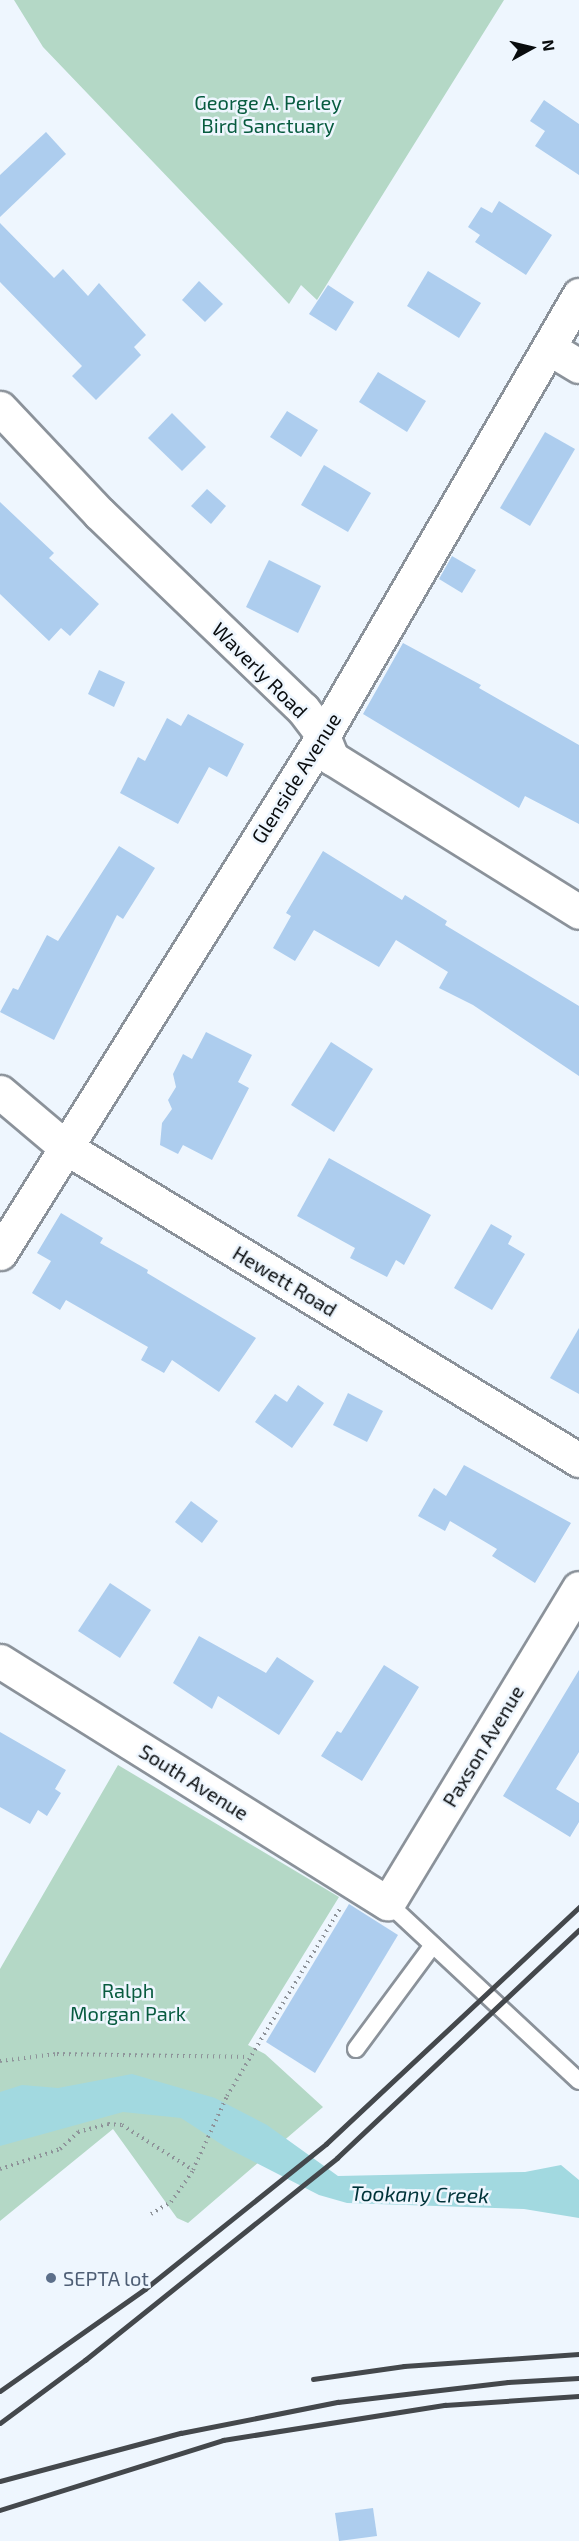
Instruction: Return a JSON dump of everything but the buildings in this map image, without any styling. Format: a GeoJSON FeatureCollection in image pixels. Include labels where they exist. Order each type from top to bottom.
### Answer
{"type":"FeatureCollection","features":[{"type":"Feature","properties":{"kind":"street","name":"Glenside Avenue"},"geometry":{"type":"LineString","coordinates":[[0,1253],[323,736],[579,295]]}},
{"type":"Feature","properties":{"kind":"street"},"geometry":{"type":"LineString","coordinates":[[549,348],[579,366]]}},
{"type":"Feature","properties":{"kind":"street","name":"Waverly Road"},"geometry":{"type":"LineString","coordinates":[[0,408],[99,513],[303,709],[323,736],[332,758],[579,912]]}},
{"type":"Feature","properties":{"kind":"street","name":"Hewett Road"},"geometry":{"type":"LineString","coordinates":[[0,1092],[65,1147],[579,1460]]}},
{"type":"Feature","properties":{"kind":"street","name":"Paxson Avenue"},"geometry":{"type":"LineString","coordinates":[[388,1903],[579,1588]]}},
{"type":"Feature","properties":{"kind":"street","name":"South Avenue"},"geometry":{"type":"LineString","coordinates":[[0,1661],[388,1903]]}},
{"type":"Feature","properties":{"kind":"lane"},"geometry":{"type":"LineString","coordinates":[[388,1903],[579,2080]]}},
{"type":"Feature","properties":{"kind":"lane"},"geometry":{"type":"LineString","coordinates":[[356,2049],[433,1945]]}},
{"type":"Feature","properties":{"kind":"path"},"geometry":{"type":"LineString","coordinates":[[152,2214],[171,2202],[193,2170],[227,2096],[249,2057],[342,1906]]}},
{"type":"Feature","properties":{"kind":"path"},"geometry":{"type":"LineString","coordinates":[[0,2061],[57,2055],[249,2057]]}},
{"type":"Feature","properties":{"kind":"path"},"geometry":{"type":"LineString","coordinates":[[0,2169],[60,2149],[78,2132],[108,2124],[122,2125],[193,2170]]}},
{"type":"Feature","properties":{"kind":"green space","name":"George A. Perley Bird Sanctuary"},"geometry":{"type":"Polygon","coordinates":[[[14,0],[504,0],[317,300],[301,285],[289,304],[43,47],[14,0]]]}},
{"type":"Feature","properties":{"kind":"green space","name":"Ralph Morgan Park"},"geometry":{"type":"Polygon","coordinates":[[[118,1765],[339,1897],[248,2045],[265,2054],[323,2107],[188,2223],[177,2218],[113,2129],[0,2221],[0,1969],[118,1765]]]}},
{"type":"Feature","properties":{"kind":"water","name":"Tookany Creek"},"geometry":{"type":"Polygon","coordinates":[[[132,2074],[215,2098],[267,2125],[338,2176],[525,2172],[561,2165],[579,2180],[579,2218],[524,2209],[347,2203],[319,2195],[227,2148],[181,2118],[123,2112],[0,2146],[0,2092],[22,2085],[58,2088],[132,2074]]]}},
{"type":"Feature","properties":{"kind":"railway"},"geometry":{"type":"LineString","coordinates":[[0,2391],[145,2289],[326,2144],[579,1907]]}},
{"type":"Feature","properties":{"kind":"railway"},"geometry":{"type":"LineString","coordinates":[[0,2423],[85,2360],[337,2158],[579,1930]]}},
{"type":"Feature","properties":{"kind":"railway"},"geometry":{"type":"LineString","coordinates":[[313,2379],[404,2366],[579,2354]]}},
{"type":"Feature","properties":{"kind":"railway"},"geometry":{"type":"LineString","coordinates":[[0,2481],[181,2433],[338,2402],[508,2382],[579,2378]]}},
{"type":"Feature","properties":{"kind":"railway"},"geometry":{"type":"LineString","coordinates":[[0,2510],[223,2440],[445,2405],[579,2396]]}},
{"type":"Feature","properties":{"kind":"place","name":"SEPTA lot"},"geometry":{"type":"Point","coordinates":[51,2278]}}]}
